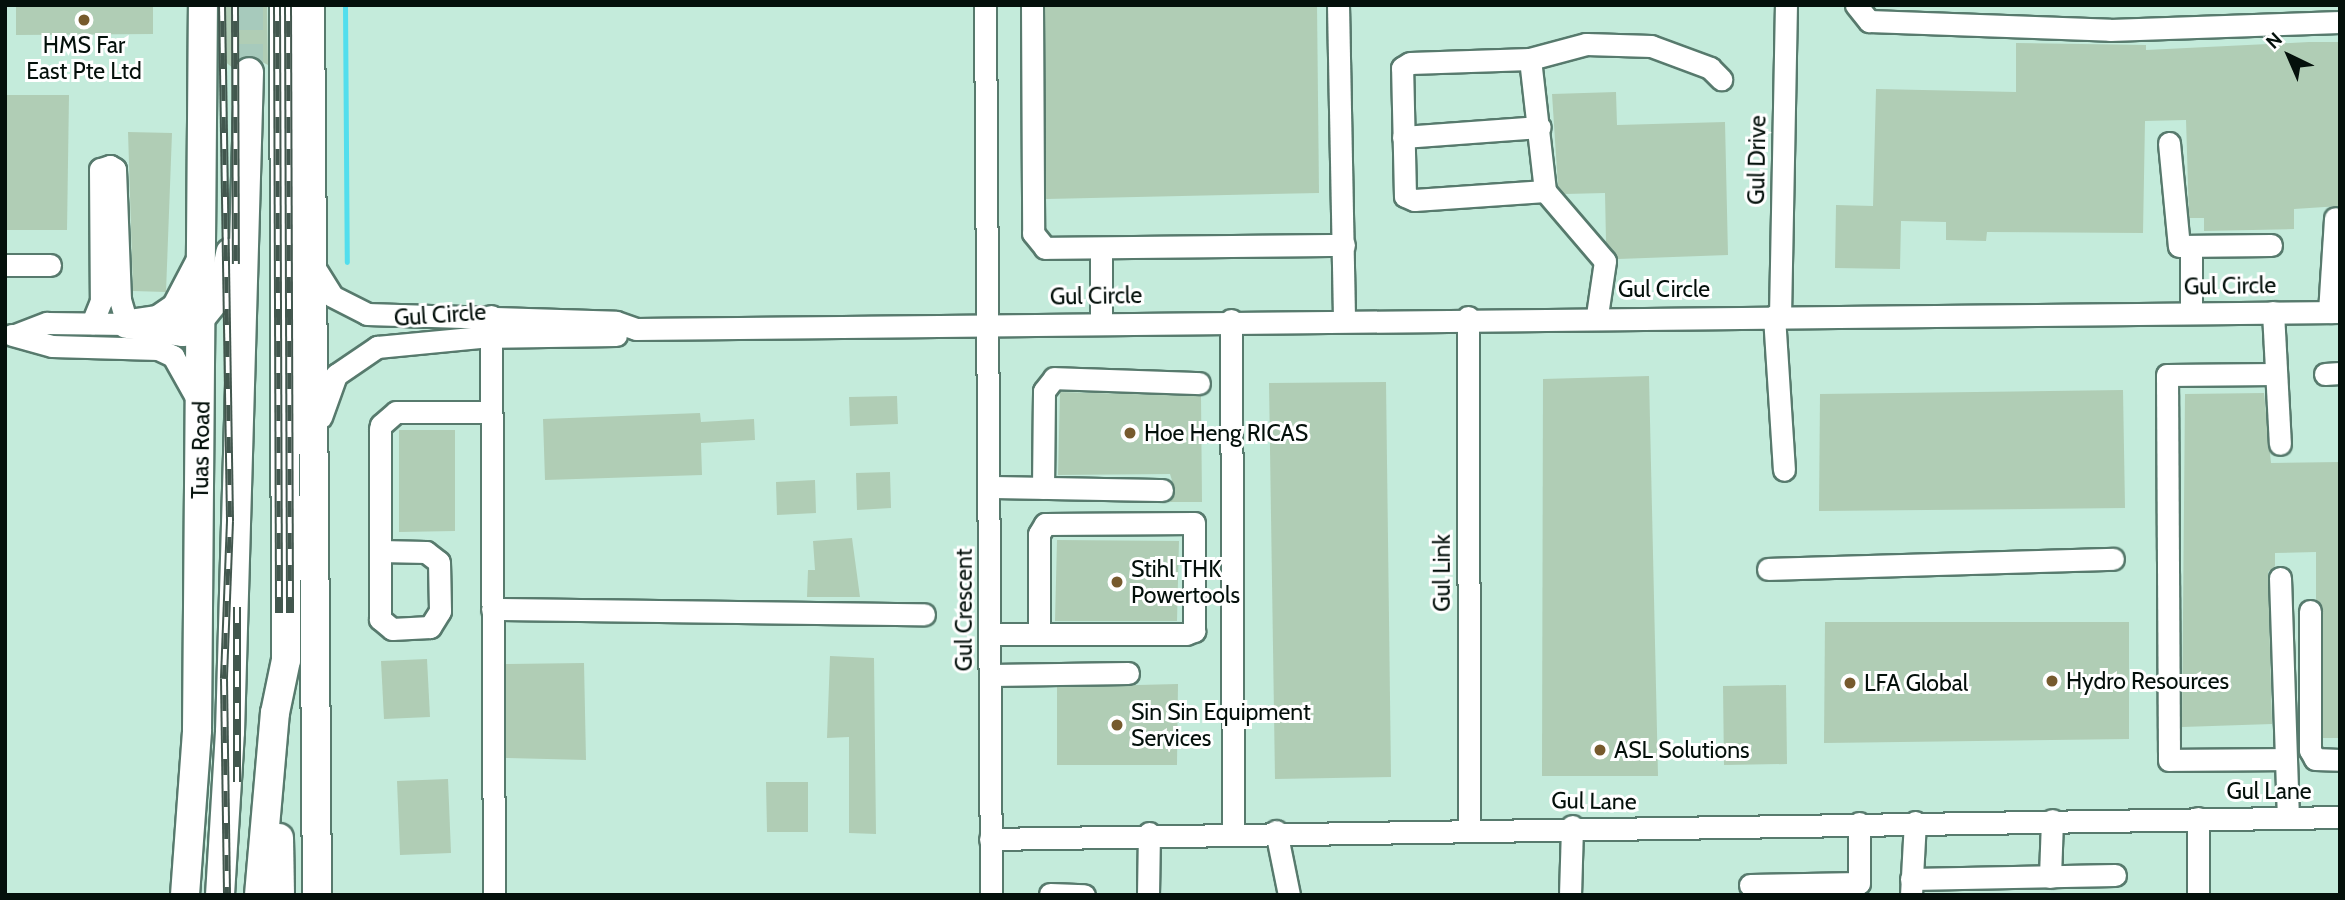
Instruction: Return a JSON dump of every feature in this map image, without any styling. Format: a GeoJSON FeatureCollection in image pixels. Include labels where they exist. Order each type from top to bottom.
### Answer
{"type":"FeatureCollection","features":[{"type":"Feature","properties":{"kind":"main road","name":"Tuas Road"},"geometry":{"type":"LineString","coordinates":[[185,895],[197,730],[203,319],[203,5]]}},
{"type":"Feature","properties":{"kind":"main road"},"geometry":{"type":"LineString","coordinates":[[259,895],[275,713],[286,660],[284,5]]}},
{"type":"Feature","properties":{"kind":"main road"},"geometry":{"type":"LineString","coordinates":[[310,5],[317,895]]}},
{"type":"Feature","properties":{"kind":"main road","name":"Tuas Road"},"geometry":{"type":"LineString","coordinates":[[220,895],[230,732],[249,72]]}},
{"type":"Feature","properties":{"kind":"main road"},"geometry":{"type":"LineString","coordinates":[[127,324],[183,332],[203,319],[223,290],[230,263],[230,212],[246,187]]}},
{"type":"Feature","properties":{"kind":"main road"},"geometry":{"type":"LineString","coordinates":[[127,324],[158,320],[176,308],[203,252]]}},
{"type":"Feature","properties":{"kind":"main road"},"geometry":{"type":"LineString","coordinates":[[275,713],[280,895]]}},
{"type":"Feature","properties":{"kind":"main road"},"geometry":{"type":"LineString","coordinates":[[306,895],[317,788]]}},
{"type":"Feature","properties":{"kind":"street"},"geometry":{"type":"LineString","coordinates":[[985,5],[988,325]]}},
{"type":"Feature","properties":{"kind":"street"},"geometry":{"type":"LineString","coordinates":[[1032,5],[1033,233],[1052,252],[1345,245]]}},
{"type":"Feature","properties":{"kind":"street"},"geometry":{"type":"LineString","coordinates":[[1338,5],[1345,245],[1344,318]]}},
{"type":"Feature","properties":{"kind":"street","name":"Gul Drive"},"geometry":{"type":"LineString","coordinates":[[1784,470],[1777,316],[1786,5]]}},
{"type":"Feature","properties":{"kind":"street"},"geometry":{"type":"LineString","coordinates":[[1856,5],[1869,22],[2070,29],[2340,22]]}},
{"type":"Feature","properties":{"kind":"street"},"geometry":{"type":"LineString","coordinates":[[1545,191],[1414,200],[1405,195],[1402,68],[1410,63],[1530,59],[1586,44],[1651,46],[1710,68],[1721,79]]}},
{"type":"Feature","properties":{"kind":"street"},"geometry":{"type":"LineString","coordinates":[[1530,59],[1540,127],[1545,191],[1605,261],[1597,315]]}},
{"type":"Feature","properties":{"kind":"street"},"geometry":{"type":"LineString","coordinates":[[1403,137],[1540,127]]}},
{"type":"Feature","properties":{"kind":"street"},"geometry":{"type":"LineString","coordinates":[[2169,143],[2174,238],[2179,246],[2191,248],[2271,245]]}},
{"type":"Feature","properties":{"kind":"street"},"geometry":{"type":"LineString","coordinates":[[10,335],[47,323],[127,324],[120,300],[115,169],[110,166],[100,169],[100,301],[92,323]]}},
{"type":"Feature","properties":{"kind":"street"},"geometry":{"type":"LineString","coordinates":[[2334,312],[2335,218]]}},
{"type":"Feature","properties":{"kind":"street"},"geometry":{"type":"LineString","coordinates":[[2191,248],[2191,313]]}},
{"type":"Feature","properties":{"kind":"street"},"geometry":{"type":"LineString","coordinates":[[1101,251],[1101,322]]}},
{"type":"Feature","properties":{"kind":"street","name":"Gul Circle"},"geometry":{"type":"LineString","coordinates":[[310,256],[323,287],[351,309],[490,327]]}},
{"type":"Feature","properties":{"kind":"street"},"geometry":{"type":"LineString","coordinates":[[5,265],[50,265]]}},
{"type":"Feature","properties":{"kind":"street"},"geometry":{"type":"LineString","coordinates":[[2273,312],[2280,444]]}},
{"type":"Feature","properties":{"kind":"street","name":"Gul Circle"},"geometry":{"type":"LineString","coordinates":[[315,450],[329,384],[353,359],[392,344],[490,327],[616,322],[636,329],[1597,315],[2334,312]]}},
{"type":"Feature","properties":{"kind":"street","name":"Gul Link"},"geometry":{"type":"LineString","coordinates":[[1468,317],[1469,829]]}},
{"type":"Feature","properties":{"kind":"street"},"geometry":{"type":"LineString","coordinates":[[1231,320],[1233,831]]}},
{"type":"Feature","properties":{"kind":"street","name":"Gul Crescent"},"geometry":{"type":"LineString","coordinates":[[988,325],[991,895]]}},
{"type":"Feature","properties":{"kind":"street"},"geometry":{"type":"LineString","coordinates":[[490,327],[494,895]]}},
{"type":"Feature","properties":{"kind":"street"},"geometry":{"type":"LineString","coordinates":[[10,335],[52,346],[158,349],[173,356],[187,373],[202,416]]}},
{"type":"Feature","properties":{"kind":"street"},"geometry":{"type":"LineString","coordinates":[[2276,374],[2167,375],[2169,760],[2285,759]]}},
{"type":"Feature","properties":{"kind":"street"},"geometry":{"type":"LineString","coordinates":[[1043,488],[1044,391],[1054,378],[1199,383]]}},
{"type":"Feature","properties":{"kind":"street"},"geometry":{"type":"LineString","coordinates":[[380,551],[380,429],[386,417],[491,412]]}},
{"type":"Feature","properties":{"kind":"street"},"geometry":{"type":"LineString","coordinates":[[990,487],[1162,490]]}},
{"type":"Feature","properties":{"kind":"street"},"geometry":{"type":"LineString","coordinates":[[990,634],[1194,631],[1194,523],[1045,524],[1039,534],[1039,633]]}},
{"type":"Feature","properties":{"kind":"street"},"geometry":{"type":"LineString","coordinates":[[1768,569],[2113,559]]}},
{"type":"Feature","properties":{"kind":"street"},"geometry":{"type":"LineString","coordinates":[[2280,578],[2288,817]]}},
{"type":"Feature","properties":{"kind":"street"},"geometry":{"type":"LineString","coordinates":[[492,608],[924,614]]}},
{"type":"Feature","properties":{"kind":"street"},"geometry":{"type":"LineString","coordinates":[[2310,611],[2309,750],[2315,759],[2340,760]]}},
{"type":"Feature","properties":{"kind":"street"},"geometry":{"type":"LineString","coordinates":[[990,674],[1128,673]]}},
{"type":"Feature","properties":{"kind":"street","name":"Gul Lane"},"geometry":{"type":"LineString","coordinates":[[990,839],[1233,831],[2340,817]]}},
{"type":"Feature","properties":{"kind":"street","name":"Gul Lane"},"geometry":{"type":"LineString","coordinates":[[2198,818],[2198,895]]}},
{"type":"Feature","properties":{"kind":"street"},"geometry":{"type":"LineString","coordinates":[[2050,877],[2052,820]]}},
{"type":"Feature","properties":{"kind":"street"},"geometry":{"type":"LineString","coordinates":[[1915,822],[1911,887],[2050,877],[2115,876]]}},
{"type":"Feature","properties":{"kind":"street"},"geometry":{"type":"LineString","coordinates":[[1749,886],[1859,883],[1859,823]]}},
{"type":"Feature","properties":{"kind":"street"},"geometry":{"type":"LineString","coordinates":[[1570,895],[1572,826]]}},
{"type":"Feature","properties":{"kind":"street"},"geometry":{"type":"LineString","coordinates":[[1276,831],[1289,895]]}},
{"type":"Feature","properties":{"kind":"street"},"geometry":{"type":"LineString","coordinates":[[1148,895],[1149,833]]}},
{"type":"Feature","properties":{"kind":"street"},"geometry":{"type":"LineString","coordinates":[[1050,894],[1084,895]]}},
{"type":"Feature","properties":{"kind":"building","name":"HMS Far East Pte Ltd"},"geometry":{"type":"Polygon","coordinates":[[[16,5],[153,5],[153,34],[16,35],[16,5]]]}},
{"type":"Feature","properties":{"kind":"building"},"geometry":{"type":"Polygon","coordinates":[[[220,5],[267,5],[268,65],[249,55],[233,68],[219,57],[220,5]]]}},
{"type":"Feature","properties":{"kind":"building"},"geometry":{"type":"Polygon","coordinates":[[[1045,5],[1317,5],[1319,193],[1046,199],[1045,5]]]}},
{"type":"Feature","properties":{"kind":"building"},"geometry":{"type":"Polygon","coordinates":[[[2340,42],[2340,206],[2294,209],[2294,229],[2204,231],[2204,218],[2189,218],[2186,120],[2145,121],[2143,233],[1987,232],[1986,241],[1946,240],[1946,222],[1901,221],[1900,269],[1835,268],[1836,205],[1873,206],[1876,89],[2016,92],[2016,43],[2146,45],[2146,50],[2340,42]]]}},
{"type":"Feature","properties":{"kind":"building"},"geometry":{"type":"Polygon","coordinates":[[[1616,92],[1617,125],[1725,122],[1728,255],[1618,259],[1606,242],[1605,193],[1565,194],[1558,186],[1552,94],[1616,92]]]}},
{"type":"Feature","properties":{"kind":"building"},"geometry":{"type":"Polygon","coordinates":[[[5,95],[69,95],[67,230],[5,230],[5,95]]]}},
{"type":"Feature","properties":{"kind":"building"},"geometry":{"type":"Polygon","coordinates":[[[128,132],[172,133],[166,292],[133,291],[128,132]]]}},
{"type":"Feature","properties":{"kind":"building"},"geometry":{"type":"Polygon","coordinates":[[[1649,376],[1658,776],[1542,776],[1543,379],[1649,376]]]}},
{"type":"Feature","properties":{"kind":"building"},"geometry":{"type":"Polygon","coordinates":[[[1386,382],[1391,777],[1275,779],[1269,383],[1386,382]]]}},
{"type":"Feature","properties":{"kind":"building"},"geometry":{"type":"Polygon","coordinates":[[[2123,390],[2125,508],[1819,511],[1820,394],[2123,390]]]}},
{"type":"Feature","properties":{"kind":"building","name":"Hoe Heng RICAS"},"geometry":{"type":"Polygon","coordinates":[[[1060,392],[1201,396],[1202,502],[1170,502],[1175,490],[1170,474],[1058,475],[1060,392]]]}},
{"type":"Feature","properties":{"kind":"building"},"geometry":{"type":"Polygon","coordinates":[[[2264,393],[2271,463],[2340,462],[2340,738],[2323,738],[2323,611],[2316,599],[2316,552],[2275,553],[2275,566],[2268,572],[2272,724],[2182,727],[2185,394],[2264,393]]]}},
{"type":"Feature","properties":{"kind":"building"},"geometry":{"type":"Polygon","coordinates":[[[897,396],[898,424],[850,426],[849,397],[897,396]]]}},
{"type":"Feature","properties":{"kind":"building"},"geometry":{"type":"Polygon","coordinates":[[[700,413],[701,422],[754,419],[755,440],[701,443],[702,475],[545,480],[543,419],[700,413]]]}},
{"type":"Feature","properties":{"kind":"building"},"geometry":{"type":"Polygon","coordinates":[[[399,430],[455,430],[455,531],[399,532],[399,430]]]}},
{"type":"Feature","properties":{"kind":"building"},"geometry":{"type":"Polygon","coordinates":[[[890,472],[891,508],[857,510],[856,473],[890,472]]]}},
{"type":"Feature","properties":{"kind":"building"},"geometry":{"type":"Polygon","coordinates":[[[815,480],[816,513],[777,515],[776,482],[815,480]]]}},
{"type":"Feature","properties":{"kind":"building"},"geometry":{"type":"Polygon","coordinates":[[[852,538],[860,597],[807,597],[808,570],[815,570],[813,541],[852,538]]]}},
{"type":"Feature","properties":{"kind":"building","name":"Stihl THK Powertools"},"geometry":{"type":"Polygon","coordinates":[[[1057,540],[1179,541],[1177,621],[1055,621],[1057,540]]]}},
{"type":"Feature","properties":{"kind":"building"},"geometry":{"type":"Polygon","coordinates":[[[1825,622],[2129,622],[2129,739],[1824,743],[1825,622]]]}},
{"type":"Feature","properties":{"kind":"building"},"geometry":{"type":"Polygon","coordinates":[[[830,656],[874,658],[876,834],[849,833],[849,737],[827,738],[830,656]]]}},
{"type":"Feature","properties":{"kind":"building"},"geometry":{"type":"Polygon","coordinates":[[[427,659],[430,717],[384,719],[381,661],[427,659]]]}},
{"type":"Feature","properties":{"kind":"building"},"geometry":{"type":"Polygon","coordinates":[[[584,663],[586,760],[506,758],[506,664],[584,663]]]}},
{"type":"Feature","properties":{"kind":"building","name":"Sin Sin Equipment Services"},"geometry":{"type":"Polygon","coordinates":[[[1178,684],[1177,765],[1057,765],[1057,687],[1178,684]]]}},
{"type":"Feature","properties":{"kind":"building"},"geometry":{"type":"Polygon","coordinates":[[[1786,685],[1787,764],[1724,765],[1723,686],[1786,685]]]}},
{"type":"Feature","properties":{"kind":"building"},"geometry":{"type":"Polygon","coordinates":[[[448,779],[451,853],[400,855],[397,781],[448,779]]]}},
{"type":"Feature","properties":{"kind":"building"},"geometry":{"type":"Polygon","coordinates":[[[766,782],[808,782],[808,832],[767,832],[766,782]]]}},
{"type":"Feature","properties":{"kind":"waterway"},"geometry":{"type":"LineString","coordinates":[[345,5],[347,262]]}},
{"type":"Feature","properties":{"kind":"tunnel"},"geometry":{"type":"LineString","coordinates":[[249,5],[249,72]]}},
{"type":"Feature","properties":{"kind":"railway"},"geometry":{"type":"LineString","coordinates":[[222,5],[230,521],[224,679],[227,895]]}},
{"type":"Feature","properties":{"kind":"railway"},"geometry":{"type":"LineString","coordinates":[[235,5],[236,264]]}},
{"type":"Feature","properties":{"kind":"railway"},"geometry":{"type":"LineString","coordinates":[[277,5],[279,613]]}},
{"type":"Feature","properties":{"kind":"railway"},"geometry":{"type":"LineString","coordinates":[[288,5],[290,613]]}},
{"type":"Feature","properties":{"kind":"railway"},"geometry":{"type":"LineString","coordinates":[[237,607],[237,782]]}},
{"type":"Feature","properties":{"kind":"place","name":"HMS Far East Pte Ltd"},"geometry":{"type":"Point","coordinates":[84,20]}},
{"type":"Feature","properties":{"kind":"place","name":"Hoe Heng RICAS"},"geometry":{"type":"Point","coordinates":[1130,433]}},
{"type":"Feature","properties":{"kind":"place","name":"Stihl THK Powertools"},"geometry":{"type":"Point","coordinates":[1117,582]}},
{"type":"Feature","properties":{"kind":"place","name":"Hydro Resources"},"geometry":{"type":"Point","coordinates":[2052,681]}},
{"type":"Feature","properties":{"kind":"place","name":"LFA Global"},"geometry":{"type":"Point","coordinates":[1850,683]}},
{"type":"Feature","properties":{"kind":"place","name":"Sin Sin Equipment Services"},"geometry":{"type":"Point","coordinates":[1117,725]}},
{"type":"Feature","properties":{"kind":"place","name":"ASL Solutions"},"geometry":{"type":"Point","coordinates":[1600,750]}}]}
